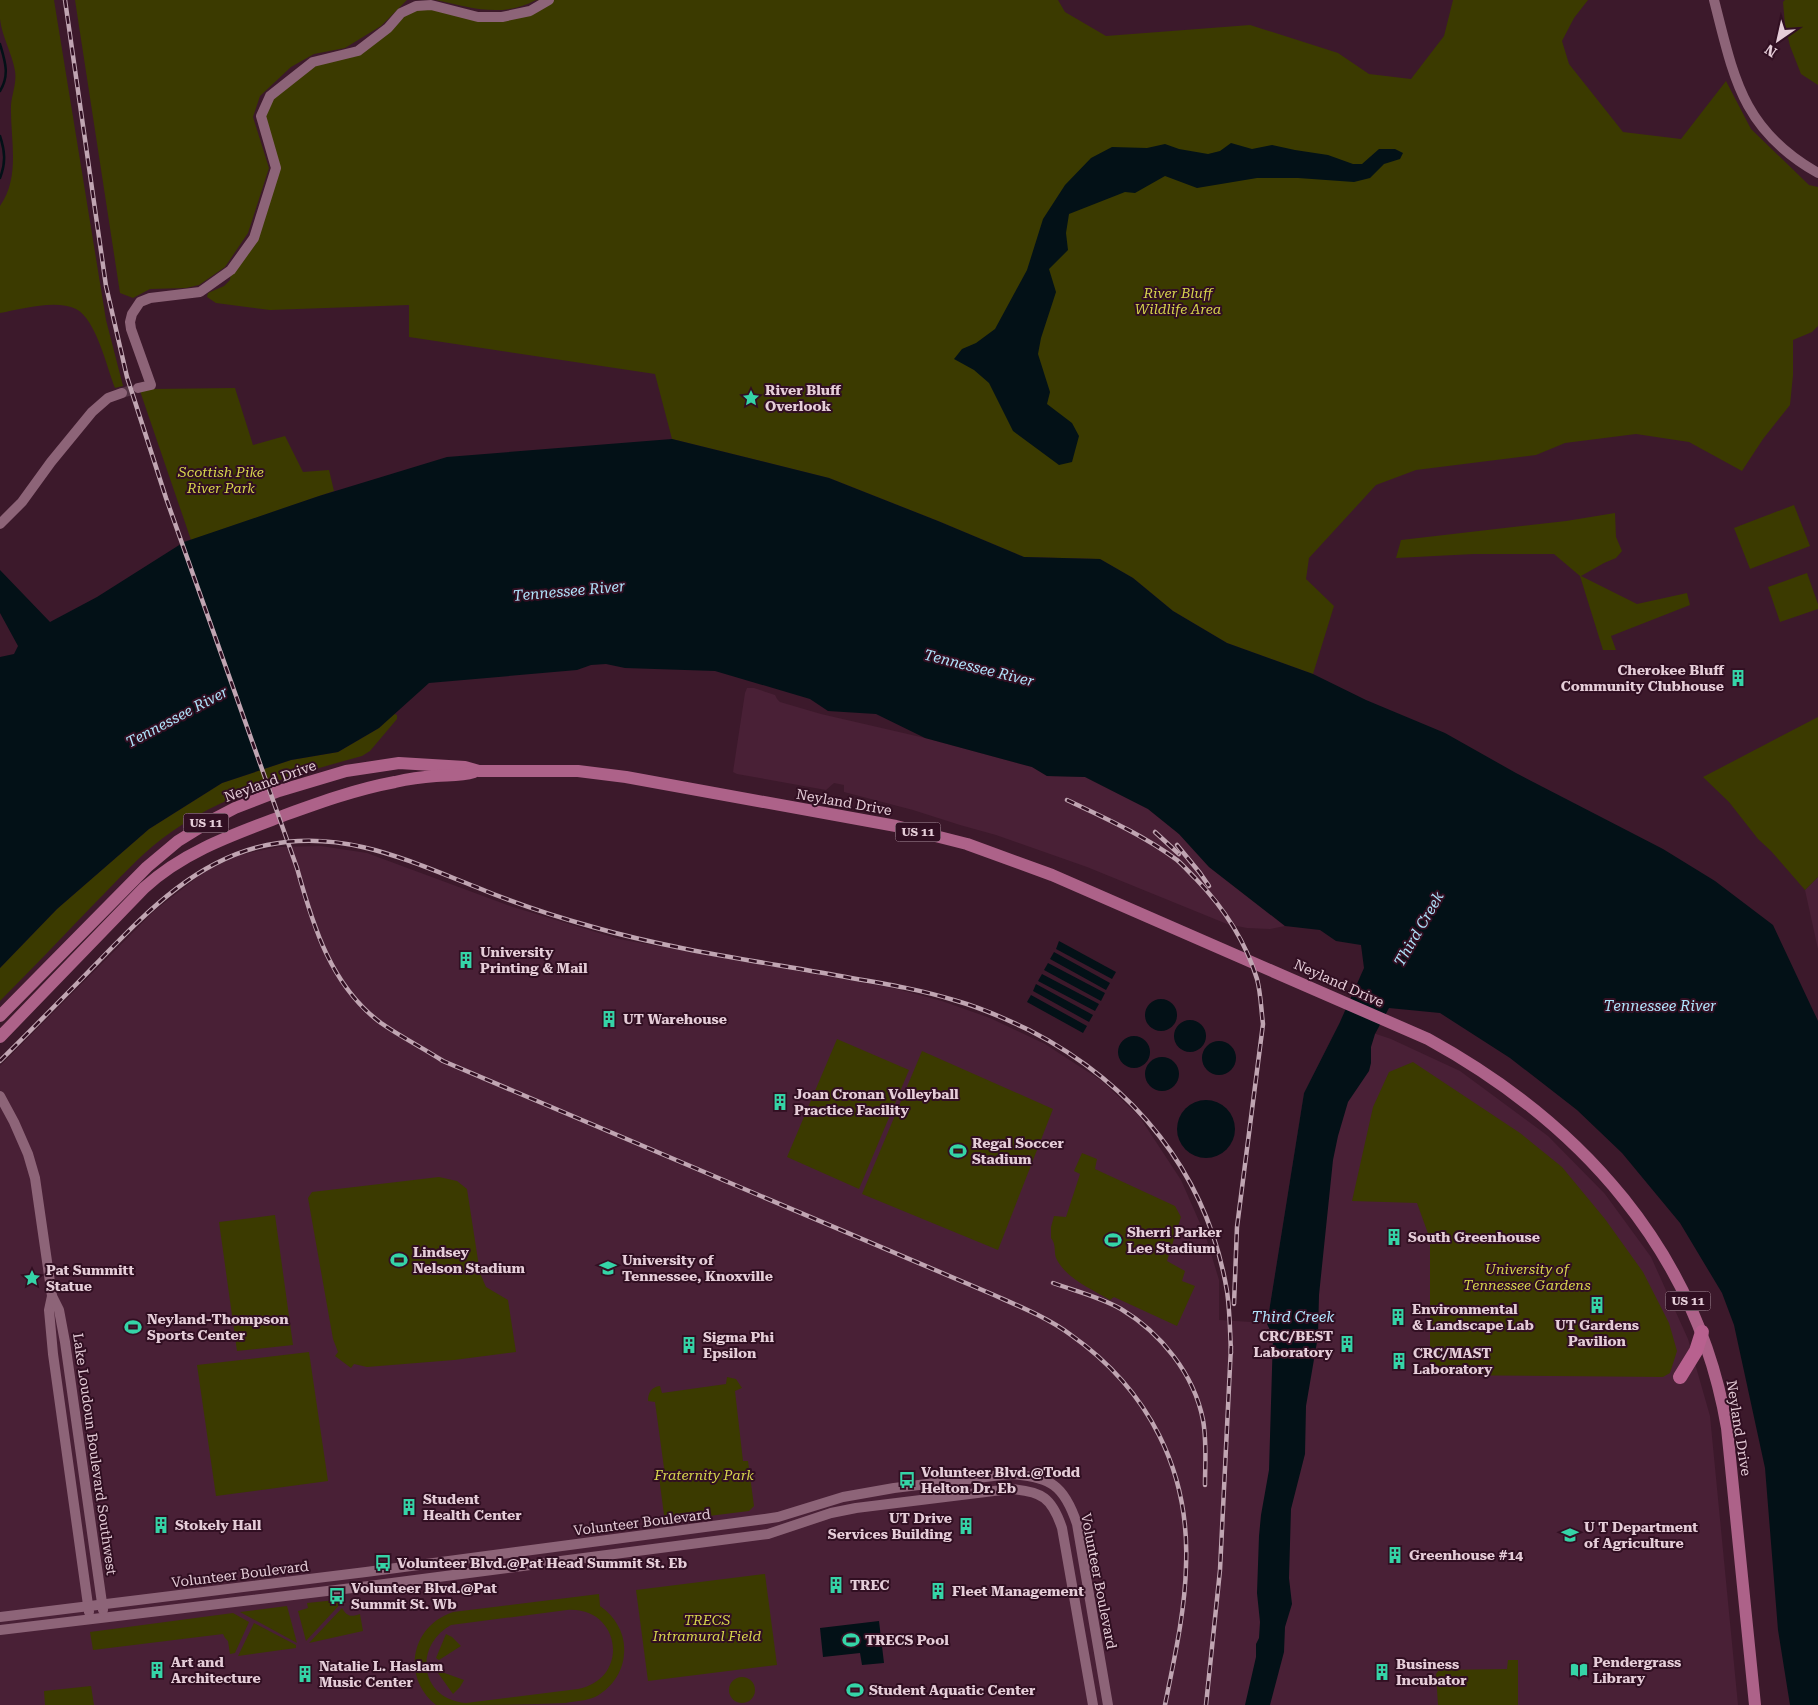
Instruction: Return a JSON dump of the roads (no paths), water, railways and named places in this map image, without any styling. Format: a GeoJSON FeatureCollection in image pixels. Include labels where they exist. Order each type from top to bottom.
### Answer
{"type":"FeatureCollection","features":[{"type":"Feature","properties":{"kind":"highway"},"geometry":{"type":"LineString","coordinates":[[1680,1377],[1696,1351],[1702,1332]]}},
{"type":"Feature","properties":{"kind":"main road","name":"Neyland Drive"},"geometry":{"type":"LineString","coordinates":[[0,1016],[154,860],[198,827],[227,812],[308,781],[346,770],[413,764],[465,767],[478,771]]}},
{"type":"Feature","properties":{"kind":"main road","name":"Neyland Drive"},"geometry":{"type":"LineString","coordinates":[[0,1038],[144,888],[190,854],[242,831],[338,796],[393,782],[437,776],[464,775],[478,771],[578,771],[626,777],[896,826],[967,844],[1052,875],[1428,1039],[1484,1071],[1515,1093],[1571,1142],[1598,1169],[1645,1226],[1672,1268],[1702,1332],[1716,1376],[1727,1428],[1755,1705]]}},
{"type":"Feature","properties":{"kind":"street"},"geometry":{"type":"LineString","coordinates":[[138,388],[152,385],[133,337],[130,322],[132,314],[140,302],[150,298],[200,292],[213,285],[231,270],[254,238],[276,168],[261,116],[270,96],[313,62],[358,51],[388,28],[402,13],[416,6],[431,5],[478,17],[502,17],[530,11],[549,0]]}},
{"type":"Feature","properties":{"kind":"street"},"geometry":{"type":"LineString","coordinates":[[1714,0],[1730,64],[1745,101],[1754,117],[1780,146],[1818,173]]}},
{"type":"Feature","properties":{"kind":"street"},"geometry":{"type":"LineString","coordinates":[[0,524],[22,502],[51,462],[92,412],[108,398],[122,393]]}},
{"type":"Feature","properties":{"kind":"street","name":"Lake Loudoun Boulevard Southwest"},"geometry":{"type":"LineString","coordinates":[[0,1096],[28,1154],[35,1178],[52,1296],[50,1310],[54,1354],[90,1620]]}},
{"type":"Feature","properties":{"kind":"street","name":"Lake Loudoun Boulevard Southwest"},"geometry":{"type":"LineString","coordinates":[[52,1296],[59,1310],[66,1342],[105,1618]]}},
{"type":"Feature","properties":{"kind":"street","name":"Volunteer Boulevard"},"geometry":{"type":"LineString","coordinates":[[0,1617],[778,1517],[843,1497],[894,1488],[1010,1474],[1025,1475],[1051,1483],[1062,1492],[1074,1514],[1108,1705]]}},
{"type":"Feature","properties":{"kind":"street","name":"Volunteer Boulevard"},"geometry":{"type":"LineString","coordinates":[[4,1630],[768,1534],[856,1508],[1010,1489],[1034,1492],[1050,1502],[1062,1528],[1093,1705]]}},
{"type":"Feature","properties":{"kind":"street"},"geometry":{"type":"LineString","coordinates":[[4,1630],[8,1621],[14,1615]]}},
{"type":"Feature","properties":{"kind":"water"},"geometry":{"type":"Polygon","coordinates":[[[1231,143],[1252,149],[1272,145],[1328,155],[1353,164],[1362,164],[1379,149],[1395,149],[1403,153],[1400,159],[1384,164],[1370,178],[1354,182],[1298,178],[1257,178],[1197,188],[1165,176],[1135,193],[1125,192],[1069,214],[1066,233],[1068,250],[1049,269],[1056,292],[1041,338],[1038,354],[1050,392],[1047,404],[1072,423],[1079,436],[1072,462],[1059,465],[1013,431],[989,383],[974,370],[954,359],[962,349],[976,343],[995,329],[1027,270],[1043,219],[1065,185],[1091,158],[1112,147],[1147,148],[1165,144],[1179,149],[1208,154],[1220,151],[1231,143]]]}},
{"type":"Feature","properties":{"kind":"water","name":"Tennessee River"},"geometry":{"type":"Polygon","coordinates":[[[672,439],[829,478],[1024,557],[1100,559],[1133,578],[1173,611],[1227,643],[1313,674],[1366,700],[1445,733],[1516,773],[1663,849],[1715,881],[1773,925],[1818,1021],[1818,1705],[1790,1705],[1778,1630],[1765,1468],[1734,1325],[1722,1293],[1680,1223],[1622,1153],[1577,1110],[1510,1058],[1440,1013],[1389,1008],[1375,1034],[1371,1047],[1369,1071],[1348,1102],[1333,1160],[1319,1295],[1318,1336],[1306,1406],[1305,1454],[1291,1509],[1289,1578],[1292,1604],[1285,1627],[1284,1652],[1270,1705],[1245,1705],[1256,1657],[1256,1644],[1259,1638],[1260,1622],[1257,1593],[1259,1536],[1269,1470],[1273,1336],[1267,1324],[1304,1093],[1340,1022],[1364,968],[1361,945],[1336,941],[1320,930],[1285,926],[1209,867],[1179,834],[1148,809],[1085,777],[1047,776],[1032,767],[925,738],[876,714],[828,711],[810,699],[715,671],[625,668],[606,664],[591,665],[577,670],[429,683],[379,728],[338,752],[291,760],[222,783],[149,829],[57,909],[0,968],[0,657],[14,654],[18,646],[0,613],[0,570],[50,622],[97,597],[184,542],[319,496],[447,457],[672,439]]]}},
{"type":"Feature","properties":{"kind":"water"},"geometry":{"type":"Polygon","coordinates":[[[1059,941],[1116,972],[1112,979],[1056,949],[1059,941]]]}},
{"type":"Feature","properties":{"kind":"water"},"geometry":{"type":"Polygon","coordinates":[[[1054,952],[1110,983],[1106,990],[1050,959],[1054,952]]]}},
{"type":"Feature","properties":{"kind":"water"},"geometry":{"type":"Polygon","coordinates":[[[1048,963],[1105,993],[1101,1001],[1044,970],[1048,963]]]}},
{"type":"Feature","properties":{"kind":"water"},"geometry":{"type":"Polygon","coordinates":[[[1042,974],[1099,1004],[1095,1011],[1038,981],[1042,974]]]}},
{"type":"Feature","properties":{"kind":"water"},"geometry":{"type":"Polygon","coordinates":[[[1036,984],[1093,1015],[1089,1022],[1033,991],[1036,984]]]}},
{"type":"Feature","properties":{"kind":"water"},"geometry":{"type":"Polygon","coordinates":[[[1031,995],[1087,1026],[1083,1033],[1027,1002],[1031,995]]]}},
{"type":"Feature","properties":{"kind":"water"},"geometry":{"type":"Polygon","coordinates":[[[1161,999],[1173,1003],[1177,1015],[1173,1027],[1161,1031],[1149,1027],[1145,1015],[1149,1003],[1161,999]]]}},
{"type":"Feature","properties":{"kind":"water"},"geometry":{"type":"Polygon","coordinates":[[[1190,1020],[1202,1024],[1206,1036],[1202,1048],[1190,1052],[1178,1048],[1174,1036],[1178,1024],[1190,1020]]]}},
{"type":"Feature","properties":{"kind":"water"},"geometry":{"type":"Polygon","coordinates":[[[1134,1036],[1146,1040],[1150,1052],[1146,1064],[1134,1068],[1122,1064],[1118,1052],[1122,1040],[1134,1036]]]}},
{"type":"Feature","properties":{"kind":"water"},"geometry":{"type":"Polygon","coordinates":[[[1219,1041],[1231,1046],[1236,1058],[1231,1070],[1219,1075],[1207,1070],[1202,1058],[1207,1046],[1219,1041]]]}},
{"type":"Feature","properties":{"kind":"water"},"geometry":{"type":"Polygon","coordinates":[[[1162,1057],[1174,1062],[1179,1074],[1174,1086],[1162,1091],[1150,1086],[1145,1074],[1150,1062],[1162,1057]]]}},
{"type":"Feature","properties":{"kind":"water"},"geometry":{"type":"Polygon","coordinates":[[[1206,1100],[1217,1102],[1230,1113],[1235,1129],[1233,1140],[1222,1153],[1206,1158],[1195,1156],[1182,1145],[1177,1129],[1179,1118],[1190,1105],[1206,1100]]]}},
{"type":"Feature","properties":{"kind":"water","name":"TRECS Pool"},"geometry":{"type":"Polygon","coordinates":[[[879,1621],[884,1663],[862,1665],[860,1653],[823,1657],[820,1628],[879,1621]]]}},
{"type":"Feature","properties":{"kind":"waterway"},"geometry":{"type":"LineString","coordinates":[[0,44],[6,74],[0,91]]}},
{"type":"Feature","properties":{"kind":"waterway"},"geometry":{"type":"LineString","coordinates":[[0,136],[4,157],[0,178]]}},
{"type":"Feature","properties":{"kind":"tunnel"},"geometry":{"type":"LineString","coordinates":[[122,393],[138,388]]}},
{"type":"Feature","properties":{"kind":"railway"},"geometry":{"type":"LineString","coordinates":[[65,0],[106,286],[127,377],[166,498],[297,868],[317,933],[337,973],[349,991],[381,1023],[443,1061],[1014,1304],[1062,1329],[1098,1357],[1122,1381],[1143,1407],[1159,1435],[1172,1466],[1181,1498],[1185,1531],[1184,1601],[1165,1705]]}},
{"type":"Feature","properties":{"kind":"railway"},"geometry":{"type":"LineString","coordinates":[[1067,800],[1110,820],[1180,862],[1216,901],[1233,925],[1257,979],[1263,1024],[1237,1227],[1234,1304]]}},
{"type":"Feature","properties":{"kind":"railway"},"geometry":{"type":"LineString","coordinates":[[1155,832],[1179,854]]}},
{"type":"Feature","properties":{"kind":"railway"},"geometry":{"type":"LineString","coordinates":[[0,1061],[151,910],[171,892],[216,863],[241,852],[267,845],[295,841],[322,841],[374,850],[425,867],[534,909],[578,923],[657,943],[918,990],[944,997],[1003,1018],[1029,1030],[1067,1052],[1101,1077],[1133,1105],[1160,1136],[1183,1171],[1202,1208],[1217,1248],[1227,1291],[1231,1353]]}},
{"type":"Feature","properties":{"kind":"railway"},"geometry":{"type":"LineString","coordinates":[[1177,845],[1209,886]]}},
{"type":"Feature","properties":{"kind":"railway"},"geometry":{"type":"LineString","coordinates":[[1053,1283],[1121,1309],[1149,1330],[1174,1356],[1184,1371],[1199,1403],[1204,1428],[1205,1485]]}},
{"type":"Feature","properties":{"kind":"railway"},"geometry":{"type":"LineString","coordinates":[[1206,1705],[1220,1570],[1231,1346]]}},
{"type":"Feature","properties":{"kind":"place","name":"River Bluff Overlook"},"geometry":{"type":"Point","coordinates":[751,398]}},
{"type":"Feature","properties":{"kind":"place","name":"Cherokee Bluff Community Clubhouse"},"geometry":{"type":"Point","coordinates":[1738,678]}},
{"type":"Feature","properties":{"kind":"place","name":"University Printing & Mail"},"geometry":{"type":"Point","coordinates":[466,960]}},
{"type":"Feature","properties":{"kind":"place","name":"UT Warehouse"},"geometry":{"type":"Point","coordinates":[609,1019]}},
{"type":"Feature","properties":{"kind":"place","name":"Joan Cronan Volleyball Practice Facility"},"geometry":{"type":"Point","coordinates":[780,1102]}},
{"type":"Feature","properties":{"kind":"place","name":"Regal Soccer Stadium"},"geometry":{"type":"Point","coordinates":[958,1151]}},
{"type":"Feature","properties":{"kind":"place","name":"South Greenhouse"},"geometry":{"type":"Point","coordinates":[1394,1237]}},
{"type":"Feature","properties":{"kind":"place","name":"Sherri Parker Lee Stadium"},"geometry":{"type":"Point","coordinates":[1113,1240]}},
{"type":"Feature","properties":{"kind":"place","name":"Lindsey Nelson Stadium"},"geometry":{"type":"Point","coordinates":[399,1260]}},
{"type":"Feature","properties":{"kind":"place","name":"University of Tennessee, Knoxville"},"geometry":{"type":"Point","coordinates":[608,1268]}},
{"type":"Feature","properties":{"kind":"place","name":"Pat Summitt Statue"},"geometry":{"type":"Point","coordinates":[32,1278]}},
{"type":"Feature","properties":{"kind":"place","name":"UT Gardens Pavilion"},"geometry":{"type":"Point","coordinates":[1597,1305]}},
{"type":"Feature","properties":{"kind":"place","name":"Environmental & Landscape Lab"},"geometry":{"type":"Point","coordinates":[1398,1317]}},
{"type":"Feature","properties":{"kind":"place","name":"Neyland-Thompson Sports Center"},"geometry":{"type":"Point","coordinates":[133,1327]}},
{"type":"Feature","properties":{"kind":"place","name":"CRC/BEST Laboratory"},"geometry":{"type":"Point","coordinates":[1347,1344]}},
{"type":"Feature","properties":{"kind":"place","name":"Sigma Phi Epsilon"},"geometry":{"type":"Point","coordinates":[689,1345]}},
{"type":"Feature","properties":{"kind":"place","name":"CRC/MAST Laboratory"},"geometry":{"type":"Point","coordinates":[1399,1361]}},
{"type":"Feature","properties":{"kind":"place","name":"Volunteer Blvd.@Todd Helton Dr. Eb"},"geometry":{"type":"Point","coordinates":[907,1480]}},
{"type":"Feature","properties":{"kind":"place","name":"Student Health Center"},"geometry":{"type":"Point","coordinates":[409,1507]}},
{"type":"Feature","properties":{"kind":"place","name":"Stokely Hall"},"geometry":{"type":"Point","coordinates":[161,1525]}},
{"type":"Feature","properties":{"kind":"place","name":"UT Drive Services Building"},"geometry":{"type":"Point","coordinates":[966,1526]}},
{"type":"Feature","properties":{"kind":"place","name":"U T Department of Agriculture"},"geometry":{"type":"Point","coordinates":[1570,1535]}},
{"type":"Feature","properties":{"kind":"place","name":"Greenhouse #14"},"geometry":{"type":"Point","coordinates":[1395,1555]}},
{"type":"Feature","properties":{"kind":"place","name":"Volunteer Blvd.@Pat Head Summit St. Eb"},"geometry":{"type":"Point","coordinates":[383,1563]}},
{"type":"Feature","properties":{"kind":"place","name":"TREC"},"geometry":{"type":"Point","coordinates":[836,1585]}},
{"type":"Feature","properties":{"kind":"place","name":"Fleet Management"},"geometry":{"type":"Point","coordinates":[938,1591]}},
{"type":"Feature","properties":{"kind":"place","name":"Volunteer Blvd.@Pat Summit St. Wb"},"geometry":{"type":"Point","coordinates":[337,1596]}},
{"type":"Feature","properties":{"kind":"place","name":"TRECS Pool"},"geometry":{"type":"Point","coordinates":[851,1640]}},
{"type":"Feature","properties":{"kind":"place","name":"Art and Architecture"},"geometry":{"type":"Point","coordinates":[157,1670]}},
{"type":"Feature","properties":{"kind":"place","name":"Pendergrass Library"},"geometry":{"type":"Point","coordinates":[1579,1670]}},
{"type":"Feature","properties":{"kind":"place","name":"Business Incubator"},"geometry":{"type":"Point","coordinates":[1382,1672]}},
{"type":"Feature","properties":{"kind":"place","name":"Natalie L. Haslam Music Center"},"geometry":{"type":"Point","coordinates":[305,1674]}},
{"type":"Feature","properties":{"kind":"place","name":"Student Aquatic Center"},"geometry":{"type":"Point","coordinates":[855,1690]}},
{"type":"Feature","properties":{"kind":"park label","name":"River Bluff Wildlife Area"},"geometry":{"type":"Point","coordinates":[1178,302]}},
{"type":"Feature","properties":{"kind":"park label","name":"Scottish Pike River Park"},"geometry":{"type":"Point","coordinates":[221,480]}},
{"type":"Feature","properties":{"kind":"park label","name":"University of Tennessee Gardens"},"geometry":{"type":"Point","coordinates":[1527,1278]}},
{"type":"Feature","properties":{"kind":"park label","name":"Fraternity Park"},"geometry":{"type":"Point","coordinates":[704,1475]}},
{"type":"Feature","properties":{"kind":"park label","name":"TRECS Intramural Field"},"geometry":{"type":"Point","coordinates":[707,1628]}},
{"type":"Feature","properties":{"kind":"water label","name":"Third Creek"},"geometry":{"type":"Point","coordinates":[1419,929]}},
{"type":"Feature","properties":{"kind":"water label","name":"Third Creek"},"geometry":{"type":"Point","coordinates":[1293,1317]}}]}
